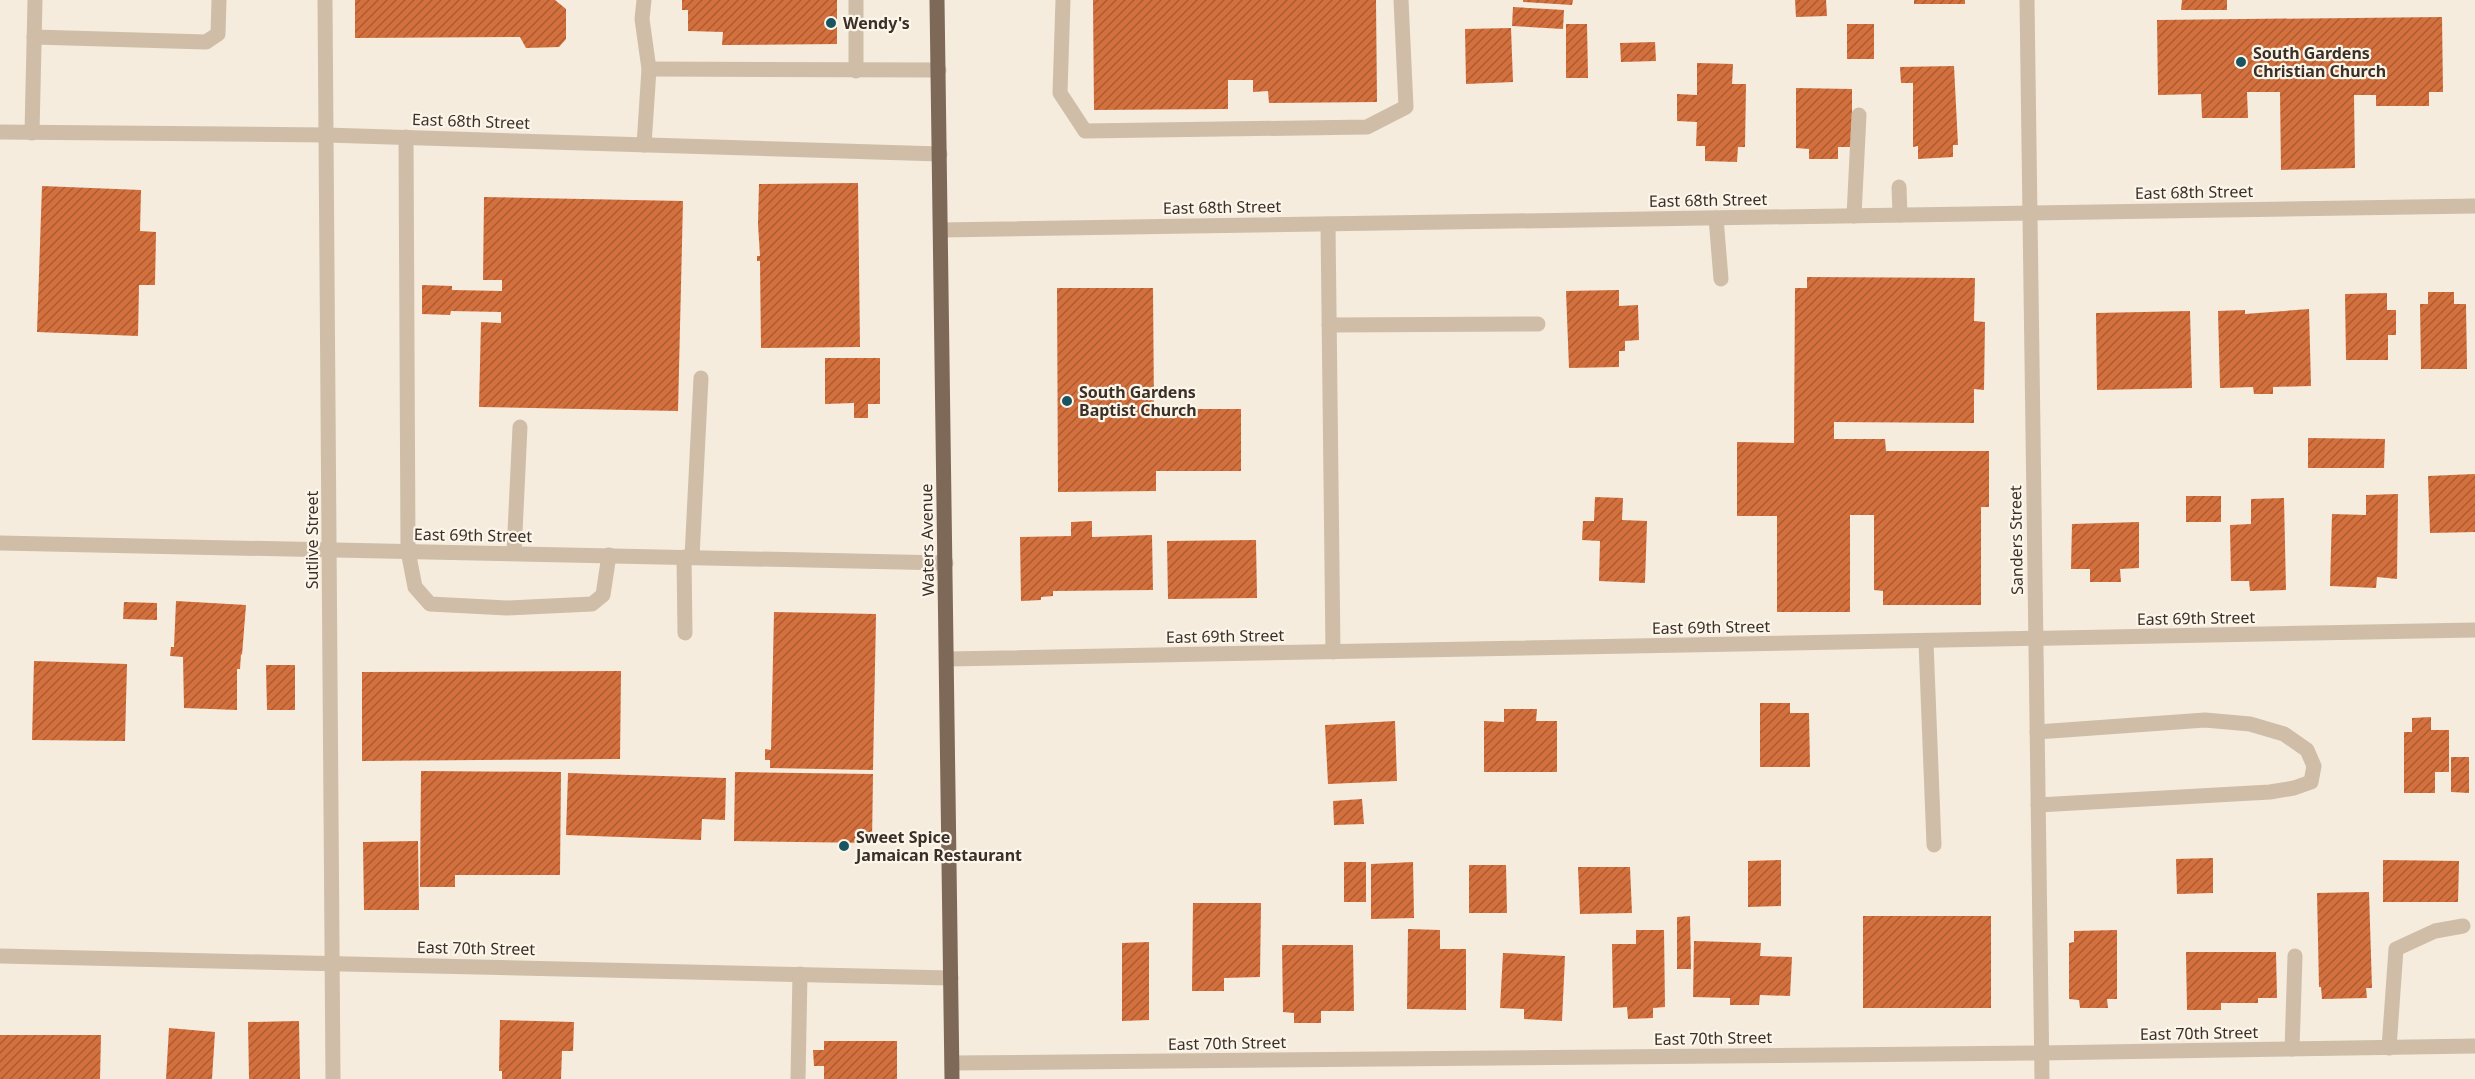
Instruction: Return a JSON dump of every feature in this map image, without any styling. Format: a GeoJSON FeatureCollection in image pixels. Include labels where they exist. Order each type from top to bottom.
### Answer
{"type":"FeatureCollection","features":[{"type":"Feature","properties":{"kind":"main road","name":"Waters Avenue"},"geometry":{"type":"LineString","coordinates":[[938,0],[952,1079]]}},
{"type":"Feature","properties":{"kind":"street"},"geometry":{"type":"LineString","coordinates":[[32,133],[35,0]]}},
{"type":"Feature","properties":{"kind":"street"},"geometry":{"type":"LineString","coordinates":[[34,37],[206,42],[218,34],[219,0]]}},
{"type":"Feature","properties":{"kind":"street","name":"Sutlive Street"},"geometry":{"type":"LineString","coordinates":[[325,0],[333,1079]]}},
{"type":"Feature","properties":{"kind":"street"},"geometry":{"type":"LineString","coordinates":[[644,0],[642,19],[649,69],[644,145]]}},
{"type":"Feature","properties":{"kind":"street"},"geometry":{"type":"LineString","coordinates":[[855,0],[856,71]]}},
{"type":"Feature","properties":{"kind":"street"},"geometry":{"type":"LineString","coordinates":[[1063,0],[1060,93],[1084,131],[1367,127],[1406,107],[1401,0]]}},
{"type":"Feature","properties":{"kind":"street","name":"Sanders Street"},"geometry":{"type":"LineString","coordinates":[[2027,0],[2042,1079]]}},
{"type":"Feature","properties":{"kind":"street"},"geometry":{"type":"LineString","coordinates":[[649,69],[939,70]]}},
{"type":"Feature","properties":{"kind":"street"},"geometry":{"type":"LineString","coordinates":[[1854,216],[1859,115]]}},
{"type":"Feature","properties":{"kind":"street","name":"East 68th Street"},"geometry":{"type":"LineString","coordinates":[[0,132],[326,135],[940,154]]}},
{"type":"Feature","properties":{"kind":"street"},"geometry":{"type":"LineString","coordinates":[[406,137],[408,551],[415,587],[430,603],[507,608],[592,604],[603,595],[609,555]]}},
{"type":"Feature","properties":{"kind":"street"},"geometry":{"type":"LineString","coordinates":[[1899,187],[1900,215]]}},
{"type":"Feature","properties":{"kind":"street","name":"East 68th Street"},"geometry":{"type":"LineString","coordinates":[[941,230],[2475,206]]}},
{"type":"Feature","properties":{"kind":"street"},"geometry":{"type":"LineString","coordinates":[[1716,218],[1721,279]]}},
{"type":"Feature","properties":{"kind":"street"},"geometry":{"type":"LineString","coordinates":[[1328,224],[1333,652]]}},
{"type":"Feature","properties":{"kind":"street"},"geometry":{"type":"LineString","coordinates":[[1329,325],[1538,324]]}},
{"type":"Feature","properties":{"kind":"street"},"geometry":{"type":"LineString","coordinates":[[685,633],[701,378]]}},
{"type":"Feature","properties":{"kind":"street"},"geometry":{"type":"LineString","coordinates":[[514,553],[520,427]]}},
{"type":"Feature","properties":{"kind":"street","name":"East 69th Street"},"geometry":{"type":"LineString","coordinates":[[0,543],[946,563]]}},
{"type":"Feature","properties":{"kind":"street","name":"East 69th Street"},"geometry":{"type":"LineString","coordinates":[[947,659],[2475,630]]}},
{"type":"Feature","properties":{"kind":"street"},"geometry":{"type":"LineString","coordinates":[[1926,642],[1934,845]]}},
{"type":"Feature","properties":{"kind":"street"},"geometry":{"type":"LineString","coordinates":[[2037,732],[2205,720],[2250,724],[2284,734],[2307,750],[2314,766],[2311,782],[2294,788],[2270,792],[2038,805]]}},
{"type":"Feature","properties":{"kind":"street"},"geometry":{"type":"LineString","coordinates":[[2390,1048],[2396,949],[2435,931],[2463,926]]}},
{"type":"Feature","properties":{"kind":"street","name":"East 70th Street"},"geometry":{"type":"LineString","coordinates":[[0,956],[951,978]]}},
{"type":"Feature","properties":{"kind":"street"},"geometry":{"type":"LineString","coordinates":[[2292,1049],[2295,956]]}},
{"type":"Feature","properties":{"kind":"street"},"geometry":{"type":"LineString","coordinates":[[798,1079],[800,974]]}},
{"type":"Feature","properties":{"kind":"street","name":"East 70th Street"},"geometry":{"type":"LineString","coordinates":[[952,1063],[2041,1053],[2475,1046]]}},
{"type":"Feature","properties":{"kind":"building"},"geometry":{"type":"Polygon","coordinates":[[[355,0],[555,0],[566,9],[566,39],[559,47],[526,48],[520,37],[355,38],[355,0]]]}},
{"type":"Feature","properties":{"kind":"building"},"geometry":{"type":"Polygon","coordinates":[[[682,0],[837,0],[837,44],[722,45],[723,32],[688,31],[688,10],[682,10],[682,0]]]}},
{"type":"Feature","properties":{"kind":"building"},"geometry":{"type":"Polygon","coordinates":[[[1093,0],[1376,0],[1377,102],[1269,103],[1268,91],[1253,92],[1253,80],[1228,80],[1228,109],[1094,110],[1093,0]]]}},
{"type":"Feature","properties":{"kind":"building"},"geometry":{"type":"Polygon","coordinates":[[[1523,0],[1573,0],[1572,5],[1523,2],[1523,0]]]}},
{"type":"Feature","properties":{"kind":"building"},"geometry":{"type":"Polygon","coordinates":[[[1795,0],[1826,0],[1827,16],[1796,17],[1795,0]]]}},
{"type":"Feature","properties":{"kind":"building"},"geometry":{"type":"Polygon","coordinates":[[[1914,0],[1965,0],[1965,4],[1914,4],[1914,0]]]}},
{"type":"Feature","properties":{"kind":"building"},"geometry":{"type":"Polygon","coordinates":[[[2182,0],[2227,0],[2227,10],[2181,10],[2182,0]]]}},
{"type":"Feature","properties":{"kind":"building"},"geometry":{"type":"Polygon","coordinates":[[[1513,7],[1564,10],[1563,29],[1512,26],[1513,7]]]}},
{"type":"Feature","properties":{"kind":"building"},"geometry":{"type":"Polygon","coordinates":[[[2442,17],[2443,92],[2429,92],[2429,106],[2376,106],[2376,95],[2354,95],[2355,168],[2281,170],[2280,92],[2247,92],[2248,118],[2202,118],[2201,94],[2158,95],[2157,20],[2442,17]]]}},
{"type":"Feature","properties":{"kind":"building"},"geometry":{"type":"Polygon","coordinates":[[[1566,24],[1587,24],[1588,78],[1566,78],[1566,24]]]}},
{"type":"Feature","properties":{"kind":"building"},"geometry":{"type":"Polygon","coordinates":[[[1847,24],[1874,24],[1874,59],[1847,59],[1847,24]]]}},
{"type":"Feature","properties":{"kind":"building"},"geometry":{"type":"Polygon","coordinates":[[[1511,28],[1513,82],[1466,84],[1465,29],[1511,28]]]}},
{"type":"Feature","properties":{"kind":"building"},"geometry":{"type":"Polygon","coordinates":[[[1655,42],[1656,61],[1621,62],[1620,43],[1655,42]]]}},
{"type":"Feature","properties":{"kind":"building"},"geometry":{"type":"Polygon","coordinates":[[[1697,63],[1733,64],[1732,84],[1746,84],[1745,147],[1738,147],[1737,162],[1705,161],[1705,146],[1696,146],[1697,122],[1677,121],[1677,94],[1697,95],[1697,63]]]}},
{"type":"Feature","properties":{"kind":"building"},"geometry":{"type":"Polygon","coordinates":[[[1954,66],[1958,145],[1953,145],[1953,157],[1918,159],[1918,146],[1913,147],[1913,83],[1901,83],[1900,67],[1954,66]]]}},
{"type":"Feature","properties":{"kind":"building"},"geometry":{"type":"Polygon","coordinates":[[[1796,88],[1852,89],[1852,147],[1838,147],[1838,159],[1809,159],[1809,149],[1796,148],[1796,88]]]}},
{"type":"Feature","properties":{"kind":"building"},"geometry":{"type":"Polygon","coordinates":[[[858,183],[860,347],[761,348],[760,261],[757,261],[757,256],[760,256],[759,184],[858,183]]]}},
{"type":"Feature","properties":{"kind":"building"},"geometry":{"type":"Polygon","coordinates":[[[42,186],[141,190],[140,231],[156,232],[155,285],[139,285],[138,336],[37,332],[42,186]]]}},
{"type":"Feature","properties":{"kind":"building"},"geometry":{"type":"Polygon","coordinates":[[[484,197],[683,201],[678,411],[479,407],[481,322],[501,323],[501,312],[451,311],[450,315],[422,314],[422,285],[452,286],[452,290],[502,291],[502,280],[483,280],[484,197]]]}},
{"type":"Feature","properties":{"kind":"building"},"geometry":{"type":"Polygon","coordinates":[[[1807,277],[1975,278],[1974,321],[1985,322],[1984,390],[1974,389],[1974,423],[1834,422],[1834,439],[1885,439],[1886,451],[1989,451],[1989,507],[1981,507],[1981,605],[1883,605],[1883,591],[1874,590],[1874,515],[1850,515],[1850,612],[1777,612],[1777,516],[1737,516],[1737,442],[1794,443],[1795,288],[1807,288],[1807,277]]]}},
{"type":"Feature","properties":{"kind":"building"},"geometry":{"type":"Polygon","coordinates":[[[1057,288],[1153,288],[1154,409],[1241,409],[1241,471],[1156,471],[1156,491],[1058,492],[1057,288]]]}},
{"type":"Feature","properties":{"kind":"building"},"geometry":{"type":"Polygon","coordinates":[[[1619,290],[1619,306],[1638,305],[1639,340],[1625,341],[1625,351],[1619,351],[1619,367],[1569,368],[1566,291],[1619,290]]]}},
{"type":"Feature","properties":{"kind":"building"},"geometry":{"type":"Polygon","coordinates":[[[2428,292],[2454,292],[2454,304],[2466,304],[2467,369],[2421,369],[2420,304],[2428,304],[2428,292]]]}},
{"type":"Feature","properties":{"kind":"building"},"geometry":{"type":"Polygon","coordinates":[[[2387,293],[2387,310],[2396,310],[2396,335],[2388,335],[2388,360],[2346,360],[2345,294],[2387,293]]]}},
{"type":"Feature","properties":{"kind":"building"},"geometry":{"type":"Polygon","coordinates":[[[2309,309],[2311,386],[2273,387],[2273,394],[2254,394],[2253,387],[2220,388],[2218,311],[2245,310],[2245,314],[2309,309]]]}},
{"type":"Feature","properties":{"kind":"building"},"geometry":{"type":"Polygon","coordinates":[[[2190,311],[2192,388],[2097,390],[2096,313],[2190,311]]]}},
{"type":"Feature","properties":{"kind":"building"},"geometry":{"type":"Polygon","coordinates":[[[825,358],[880,358],[880,404],[868,404],[868,418],[854,418],[854,403],[825,404],[825,358]]]}},
{"type":"Feature","properties":{"kind":"building"},"geometry":{"type":"Polygon","coordinates":[[[2308,438],[2385,439],[2384,468],[2308,468],[2308,438]]]}},
{"type":"Feature","properties":{"kind":"building"},"geometry":{"type":"Polygon","coordinates":[[[2475,474],[2475,532],[2430,533],[2428,476],[2475,474]]]}},
{"type":"Feature","properties":{"kind":"building"},"geometry":{"type":"Polygon","coordinates":[[[2398,494],[2397,579],[2377,577],[2376,588],[2330,586],[2332,514],[2366,515],[2366,495],[2398,494]]]}},
{"type":"Feature","properties":{"kind":"building"},"geometry":{"type":"Polygon","coordinates":[[[2186,496],[2221,496],[2221,522],[2186,522],[2186,496]]]}},
{"type":"Feature","properties":{"kind":"building"},"geometry":{"type":"Polygon","coordinates":[[[1595,497],[1623,498],[1622,520],[1647,521],[1645,583],[1599,581],[1600,541],[1582,540],[1583,521],[1594,521],[1595,497]]]}},
{"type":"Feature","properties":{"kind":"building"},"geometry":{"type":"Polygon","coordinates":[[[2284,498],[2286,590],[2250,591],[2249,581],[2231,581],[2230,525],[2251,524],[2251,499],[2284,498]]]}},
{"type":"Feature","properties":{"kind":"building"},"geometry":{"type":"Polygon","coordinates":[[[1092,521],[1092,537],[1152,535],[1153,590],[1053,591],[1053,596],[1041,597],[1041,600],[1021,601],[1020,537],[1071,536],[1071,522],[1092,521]]]}},
{"type":"Feature","properties":{"kind":"building"},"geometry":{"type":"Polygon","coordinates":[[[2139,522],[2139,568],[2120,569],[2121,582],[2090,582],[2090,569],[2071,569],[2072,524],[2139,522]]]}},
{"type":"Feature","properties":{"kind":"building"},"geometry":{"type":"Polygon","coordinates":[[[1256,540],[1257,598],[1168,599],[1167,541],[1256,540]]]}},
{"type":"Feature","properties":{"kind":"building"},"geometry":{"type":"Polygon","coordinates":[[[176,601],[246,605],[242,655],[240,669],[237,669],[237,710],[184,708],[183,657],[170,656],[171,647],[174,647],[176,601]]]}},
{"type":"Feature","properties":{"kind":"building"},"geometry":{"type":"Polygon","coordinates":[[[124,602],[157,603],[157,620],[123,619],[124,602]]]}},
{"type":"Feature","properties":{"kind":"building"},"geometry":{"type":"Polygon","coordinates":[[[774,612],[876,614],[873,770],[770,768],[770,760],[765,760],[765,749],[771,750],[774,612]]]}},
{"type":"Feature","properties":{"kind":"building"},"geometry":{"type":"Polygon","coordinates":[[[34,661],[127,664],[125,741],[32,740],[34,661]]]}},
{"type":"Feature","properties":{"kind":"building"},"geometry":{"type":"Polygon","coordinates":[[[266,665],[295,665],[295,710],[267,710],[266,665]]]}},
{"type":"Feature","properties":{"kind":"building"},"geometry":{"type":"Polygon","coordinates":[[[621,671],[620,759],[362,761],[362,672],[621,671]]]}},
{"type":"Feature","properties":{"kind":"building"},"geometry":{"type":"Polygon","coordinates":[[[1760,703],[1790,703],[1790,713],[1809,713],[1810,767],[1760,767],[1760,703]]]}},
{"type":"Feature","properties":{"kind":"building"},"geometry":{"type":"Polygon","coordinates":[[[1504,709],[1537,709],[1536,721],[1557,721],[1557,772],[1484,772],[1484,721],[1504,722],[1504,709]]]}},
{"type":"Feature","properties":{"kind":"building"},"geometry":{"type":"Polygon","coordinates":[[[2431,717],[2431,730],[2449,730],[2449,772],[2435,772],[2435,793],[2404,793],[2404,732],[2412,732],[2412,718],[2431,717]]]}},
{"type":"Feature","properties":{"kind":"building"},"geometry":{"type":"Polygon","coordinates":[[[1395,721],[1397,781],[1328,784],[1325,725],[1395,721]]]}},
{"type":"Feature","properties":{"kind":"building"},"geometry":{"type":"Polygon","coordinates":[[[2451,757],[2469,757],[2469,793],[2451,792],[2451,757]]]}},
{"type":"Feature","properties":{"kind":"building"},"geometry":{"type":"Polygon","coordinates":[[[421,771],[561,772],[560,875],[455,875],[455,887],[420,887],[421,771]]]}},
{"type":"Feature","properties":{"kind":"building"},"geometry":{"type":"Polygon","coordinates":[[[735,772],[873,774],[872,843],[734,841],[735,772]]]}},
{"type":"Feature","properties":{"kind":"building"},"geometry":{"type":"Polygon","coordinates":[[[568,773],[726,778],[725,820],[702,819],[701,840],[566,835],[568,773]]]}},
{"type":"Feature","properties":{"kind":"building"},"geometry":{"type":"Polygon","coordinates":[[[1362,799],[1364,824],[1334,825],[1333,801],[1362,799]]]}},
{"type":"Feature","properties":{"kind":"building"},"geometry":{"type":"Polygon","coordinates":[[[418,841],[419,910],[364,910],[363,842],[418,841]]]}},
{"type":"Feature","properties":{"kind":"building"},"geometry":{"type":"Polygon","coordinates":[[[2213,858],[2213,893],[2177,894],[2176,859],[2213,858]]]}},
{"type":"Feature","properties":{"kind":"building"},"geometry":{"type":"Polygon","coordinates":[[[1781,860],[1781,906],[1748,907],[1748,861],[1781,860]]]}},
{"type":"Feature","properties":{"kind":"building"},"geometry":{"type":"Polygon","coordinates":[[[2383,860],[2459,861],[2458,902],[2383,902],[2383,860]]]}},
{"type":"Feature","properties":{"kind":"building"},"geometry":{"type":"Polygon","coordinates":[[[1344,862],[1366,862],[1366,902],[1344,902],[1344,862]]]}},
{"type":"Feature","properties":{"kind":"building"},"geometry":{"type":"Polygon","coordinates":[[[1413,862],[1414,918],[1371,919],[1371,864],[1413,862]]]}},
{"type":"Feature","properties":{"kind":"building"},"geometry":{"type":"Polygon","coordinates":[[[1469,865],[1506,865],[1507,913],[1469,913],[1469,865]]]}},
{"type":"Feature","properties":{"kind":"building"},"geometry":{"type":"Polygon","coordinates":[[[1578,867],[1630,867],[1632,913],[1580,914],[1578,867]]]}},
{"type":"Feature","properties":{"kind":"building"},"geometry":{"type":"Polygon","coordinates":[[[2369,892],[2372,988],[2366,988],[2367,998],[2322,999],[2321,987],[2319,987],[2317,893],[2369,892]]]}},
{"type":"Feature","properties":{"kind":"building"},"geometry":{"type":"Polygon","coordinates":[[[1193,903],[1261,903],[1260,977],[1224,978],[1224,991],[1192,991],[1193,903]]]}},
{"type":"Feature","properties":{"kind":"building"},"geometry":{"type":"Polygon","coordinates":[[[1690,916],[1691,969],[1677,969],[1677,917],[1690,916]]]}},
{"type":"Feature","properties":{"kind":"building"},"geometry":{"type":"Polygon","coordinates":[[[1863,916],[1991,916],[1991,1008],[1863,1008],[1863,916]]]}},
{"type":"Feature","properties":{"kind":"building"},"geometry":{"type":"Polygon","coordinates":[[[1408,929],[1440,930],[1440,949],[1466,949],[1466,1010],[1407,1009],[1408,929]]]}},
{"type":"Feature","properties":{"kind":"building"},"geometry":{"type":"Polygon","coordinates":[[[1636,930],[1664,930],[1665,1007],[1653,1008],[1653,1018],[1628,1019],[1627,1007],[1613,1008],[1612,944],[1636,944],[1636,930]]]}},
{"type":"Feature","properties":{"kind":"building"},"geometry":{"type":"Polygon","coordinates":[[[2117,930],[2117,999],[2107,999],[2108,1008],[2080,1008],[2079,1000],[2069,999],[2069,943],[2074,942],[2074,931],[2117,930]]]}},
{"type":"Feature","properties":{"kind":"building"},"geometry":{"type":"Polygon","coordinates":[[[1694,941],[1761,943],[1760,956],[1792,957],[1790,996],[1760,995],[1759,1005],[1730,1005],[1730,998],[1693,997],[1694,941]]]}},
{"type":"Feature","properties":{"kind":"building"},"geometry":{"type":"Polygon","coordinates":[[[1149,942],[1149,1020],[1122,1021],[1122,943],[1149,942]]]}},
{"type":"Feature","properties":{"kind":"building"},"geometry":{"type":"Polygon","coordinates":[[[1282,945],[1353,945],[1354,1011],[1321,1011],[1321,1023],[1294,1023],[1294,1013],[1283,1012],[1282,945]]]}},
{"type":"Feature","properties":{"kind":"building"},"geometry":{"type":"Polygon","coordinates":[[[2186,952],[2276,952],[2277,998],[2258,998],[2258,1003],[2221,1003],[2221,1010],[2187,1010],[2186,952]]]}},
{"type":"Feature","properties":{"kind":"building"},"geometry":{"type":"Polygon","coordinates":[[[1503,953],[1565,956],[1562,1021],[1524,1019],[1524,1009],[1500,1008],[1503,953]]]}},
{"type":"Feature","properties":{"kind":"building"},"geometry":{"type":"Polygon","coordinates":[[[500,1020],[574,1022],[573,1051],[562,1051],[561,1079],[502,1079],[502,1071],[499,1071],[500,1020]]]}},
{"type":"Feature","properties":{"kind":"building"},"geometry":{"type":"Polygon","coordinates":[[[299,1021],[300,1079],[249,1079],[248,1022],[299,1021]]]}},
{"type":"Feature","properties":{"kind":"building"},"geometry":{"type":"Polygon","coordinates":[[[169,1028],[215,1032],[212,1079],[166,1079],[169,1028]]]}},
{"type":"Feature","properties":{"kind":"building"},"geometry":{"type":"Polygon","coordinates":[[[0,1035],[101,1035],[100,1079],[0,1079],[0,1035]]]}},
{"type":"Feature","properties":{"kind":"building"},"geometry":{"type":"Polygon","coordinates":[[[824,1041],[897,1041],[897,1079],[824,1079],[824,1066],[814,1066],[813,1050],[824,1050],[824,1041]]]}},
{"type":"Feature","properties":{"kind":"place","name":"Wendy's"},"geometry":{"type":"Point","coordinates":[831,23]}},
{"type":"Feature","properties":{"kind":"place","name":"South Gardens Christian Church"},"geometry":{"type":"Point","coordinates":[2241,62]}},
{"type":"Feature","properties":{"kind":"place","name":"South Gardens Baptist Church"},"geometry":{"type":"Point","coordinates":[1067,401]}},
{"type":"Feature","properties":{"kind":"place","name":"Sweet Spice Jamaican Restaurant"},"geometry":{"type":"Point","coordinates":[844,846]}}]}
